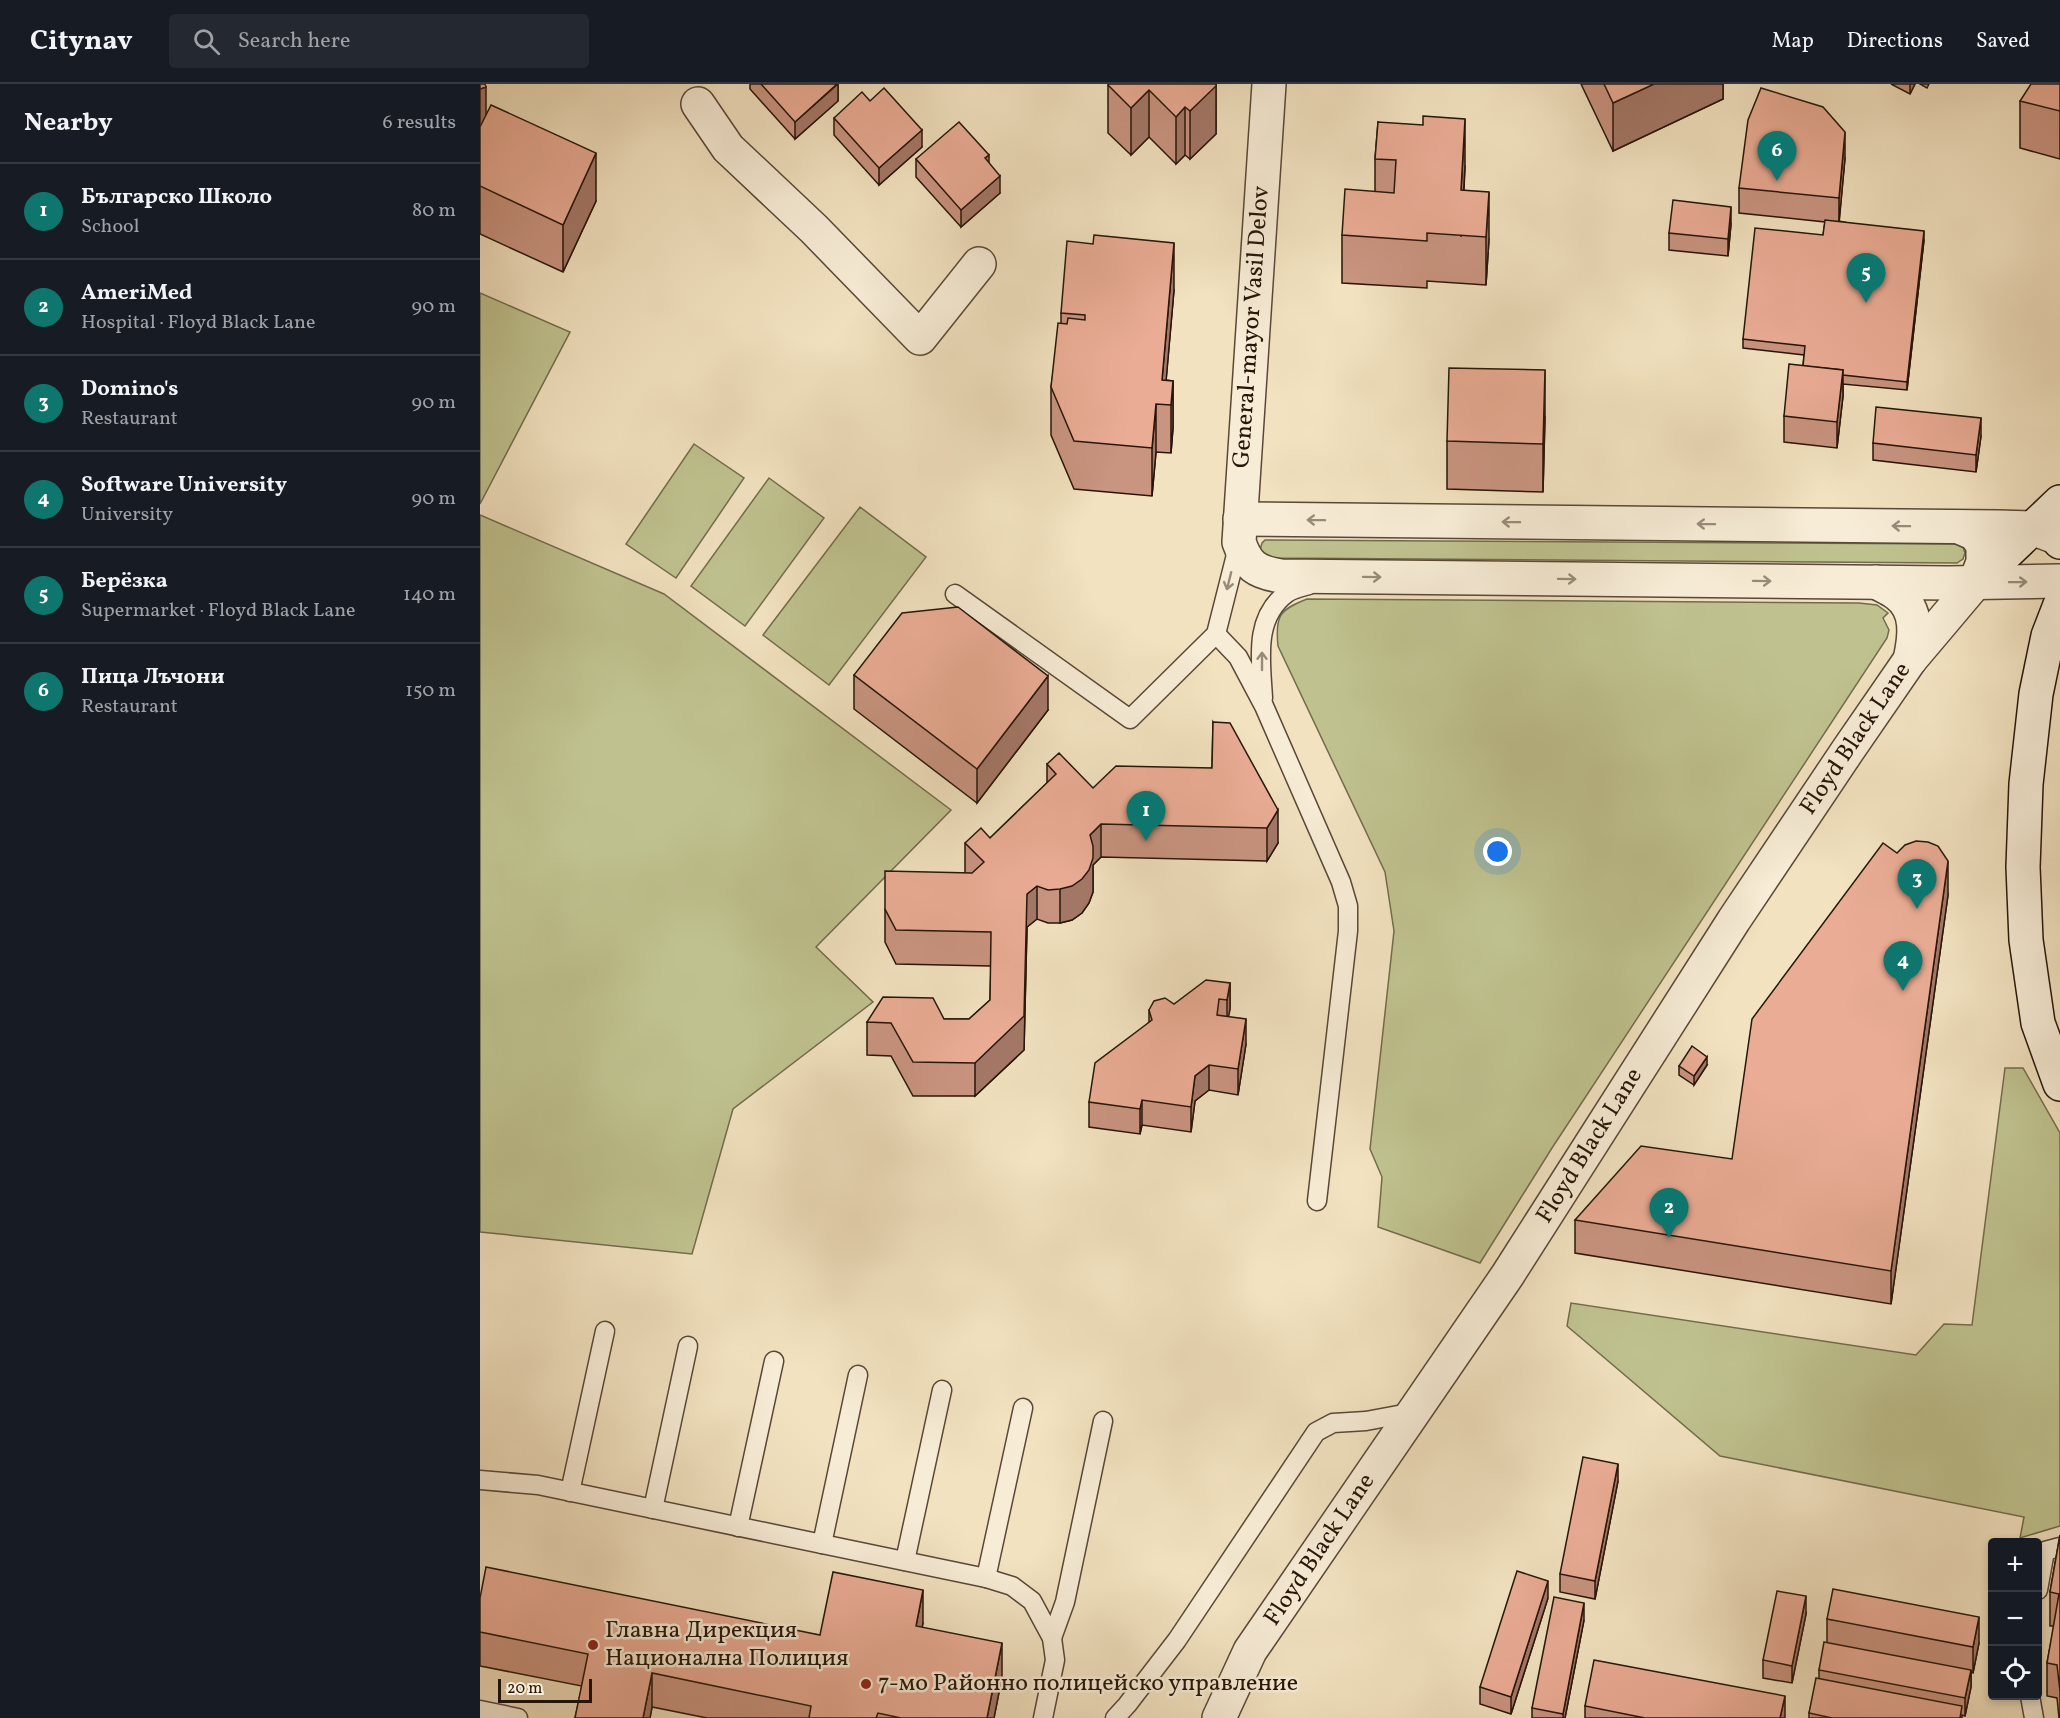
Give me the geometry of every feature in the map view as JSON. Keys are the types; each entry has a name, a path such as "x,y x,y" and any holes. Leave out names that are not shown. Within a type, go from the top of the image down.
{"street":[{"name":"General-mayor Vasil Delov","path":"1244,542 1269,84"},
{"path":"698,104 728,148 814,230 920,338 979,264"},
{"name":"Floyd Black Lane","path":"1219,1718 1250,1652 1507,1276 1734,920 1910,660 1975,583 2054,533 2060,502"},
{"path":"1244,542 1959,527 2054,533"},
{"name":"Floyd Black Lane","path":"1959,527 1975,534 1983,545 1983,562 1975,583"},
{"path":"1244,542 1264,573 1281,576 1975,583 2060,581"},
{"path":"1876,582 1899,594 1910,609 1914,621 1915,639 1910,660"},
{"path":"2060,605 2048,636 2036,694 2025,784 2024,867 2026,940 2038,1023 2060,1084"}],"lane":[{"path":"955,594 1130,719 1216,634 1244,542"},
{"path":"1264,706 1261,660 1263,627 1273,606 1289,591 1333,577"},
{"path":"1216,634 1238,657 1264,706 1341,882 1348,906 1348,931 1317,1201"},
{"path":"570,1492 604,1331"},
{"path":"652,1509 688,1346"},
{"path":"738,1527 774,1361"},
{"path":"822,1544 858,1375"},
{"path":"905,1561 942,1390"},
{"path":"986,1578 1023,1408"},
{"path":"1115,1718 1128,1705 1177,1640 1316,1432 1333,1423 1366,1421 1414,1412"},
{"path":"1052,1638 1065,1602 1103,1421"},
{"path":"480,1480 538,1485 986,1578 1012,1586 1032,1600 1052,1638 1055,1660 1043,1718"},
{"path":"2042,1566 2045,1551 2060,1547"},
{"path":"2031,1700 2034,1718"},
{"path":"480,1710 518,1718"}],"green space":[{"path":"480,293 570,332 480,504"},
{"path":"694,444 744,478 676,578 626,544"},
{"path":"769,478 824,518 745,626 691,586"},
{"path":"860,507 926,557 829,685 763,635"},
{"path":"480,515 664,594 951,810 816,947 873,1002 733,1109 692,1254 480,1232"},
{"path":"1265,540 1956,544 1963,547 1965,553 1963,559 1957,563 1272,558 1265,556 1260,550"},
{"path":"1307,599 1859,603 1877,605 1888,613 1883,618 1889,630 1887,638 1552,1148 1480,1263 1378,1227 1382,1177 1370,1149 1394,931 1385,872 1278,646 1277,628 1281,615 1290,607"},
{"path":"2005,1068 2023,1068 2060,1133 2060,1526 2020,1538 2024,1517 1720,1456 1567,1326 1571,1303 1916,1355 1944,1324 1972,1325"}],"building":[{"path":"761,84 837,84 795,122"},
{"path":"1109,84 1216,84 1216,86 1190,111 1185,107 1176,117 1149,90 1131,108"},
{"path":"1604,84 1654,84 1613,103"},
{"path":"2031,84 2060,84 2060,111 2020,101"},
{"path":"884,88 922,130 879,168 834,118 862,92 870,101"},
{"path":"1761,88 1823,107 1845,132 1839,198 1739,188 1748,120"},
{"path":"491,105 596,153 563,225 480,186 480,127"},
{"path":"1423,116 1465,119 1461,190 1489,192 1486,237 1427,233 1427,241 1342,235 1345,189 1394,193 1396,160 1375,159 1378,122 1423,125"},
{"path":"959,122 989,155 985,158 1000,176 961,210 916,159"},
{"path":"1673,200 1731,207 1728,239 1669,233"},
{"path":"1825,220 1924,231 1907,382 1843,375 1843,370 1803,366 1805,346 1743,339 1755,228 1823,235"},
{"path":"1094,235 1174,243 1162,380 1173,381 1171,405 1156,404 1152,448 1074,441 1051,387 1058,323 1067,324 1068,318 1085,320 1085,315 1061,313 1067,241 1093,244"},
{"path":"1789,364 1843,370 1837,422 1784,416"},
{"path":"1449,368 1545,370 1543,444 1447,441"},
{"path":"1876,407 1981,418 1976,455 1873,443"},
{"path":"958,607 1048,676 977,769 854,675 902,613"},
{"path":"1213,722 1230,723 1278,810 1267,828 1101,824 1090,835 1093,858 1089,870 1082,879 1072,886 1060,889 1048,890 1037,886 1027,894 1024,1016 975,1063 913,1062 891,1023 867,1022 883,997 933,998 944,1019 969,1019 990,1000 991,932 896,930 885,909 885,871 972,873 984,862 965,843 981,828 990,838 1056,774 1047,764 1059,753 1093,788 1116,766 1212,768"},
{"path":"1916,841 1938,846 1948,861 1891,1271 1575,1220 1641,1146 1732,1159 1752,1019 1883,843 1897,853 1905,845"},
{"path":"1206,980 1230,983 1227,1000 1219,999 1217,1015 1246,1019 1238,1069 1209,1065 1195,1076 1191,1107 1142,1100 1140,1109 1089,1102 1095,1063 1152,1020 1149,1010 1154,1001 1165,998 1174,1004"},
{"path":"1692,1046 1707,1057 1694,1076 1679,1066"},
{"path":"1583,1457 1618,1464 1595,1581 1560,1574"},
{"path":"2060,1535 2060,1691 2057,1665 2047,1663 2059,1594 2050,1592"},
{"name":"Главна Дирекция Национална Полиция","path":"486,1567 820,1635 833,1572 923,1590 916,1626 1002,1643 987,1718 901,1718 878,1713 876,1718 809,1718 811,1706 652,1673 643,1718 575,1718 588,1654 480,1632 480,1598"},
{"path":"1517,1571 1548,1581 1511,1697 1480,1687"},
{"path":"1833,1589 1979,1617 1973,1647 1827,1619"},
{"path":"1777,1591 1806,1596 1792,1666 1763,1660"},
{"path":"1554,1597 1584,1603 1563,1714 1532,1708"},
{"path":"1824,1642 1971,1670 1965,1698 1819,1670"},
{"path":"1594,1660 1785,1696 1780,1718 1645,1718 1585,1706"},
{"path":"1816,1678 1962,1706 1960,1718 1832,1718 1809,1713"}],"place":[{"name":"Пица Лъчони","path":"1777,181"},
{"name":"Берёзка","path":"1866,303"},
{"name":"Българско Школо","path":"1146,841"},
{"name":"Domino's","path":"1917,909"},
{"name":"Software University","path":"1903,991"},
{"name":"AmeriMed","path":"1669,1238"},
{"name":"Главна Дирекция Национална Полиция","path":"593,1645"},
{"name":"7-мо Районно полицейско управление","path":"866,1684"}]}
